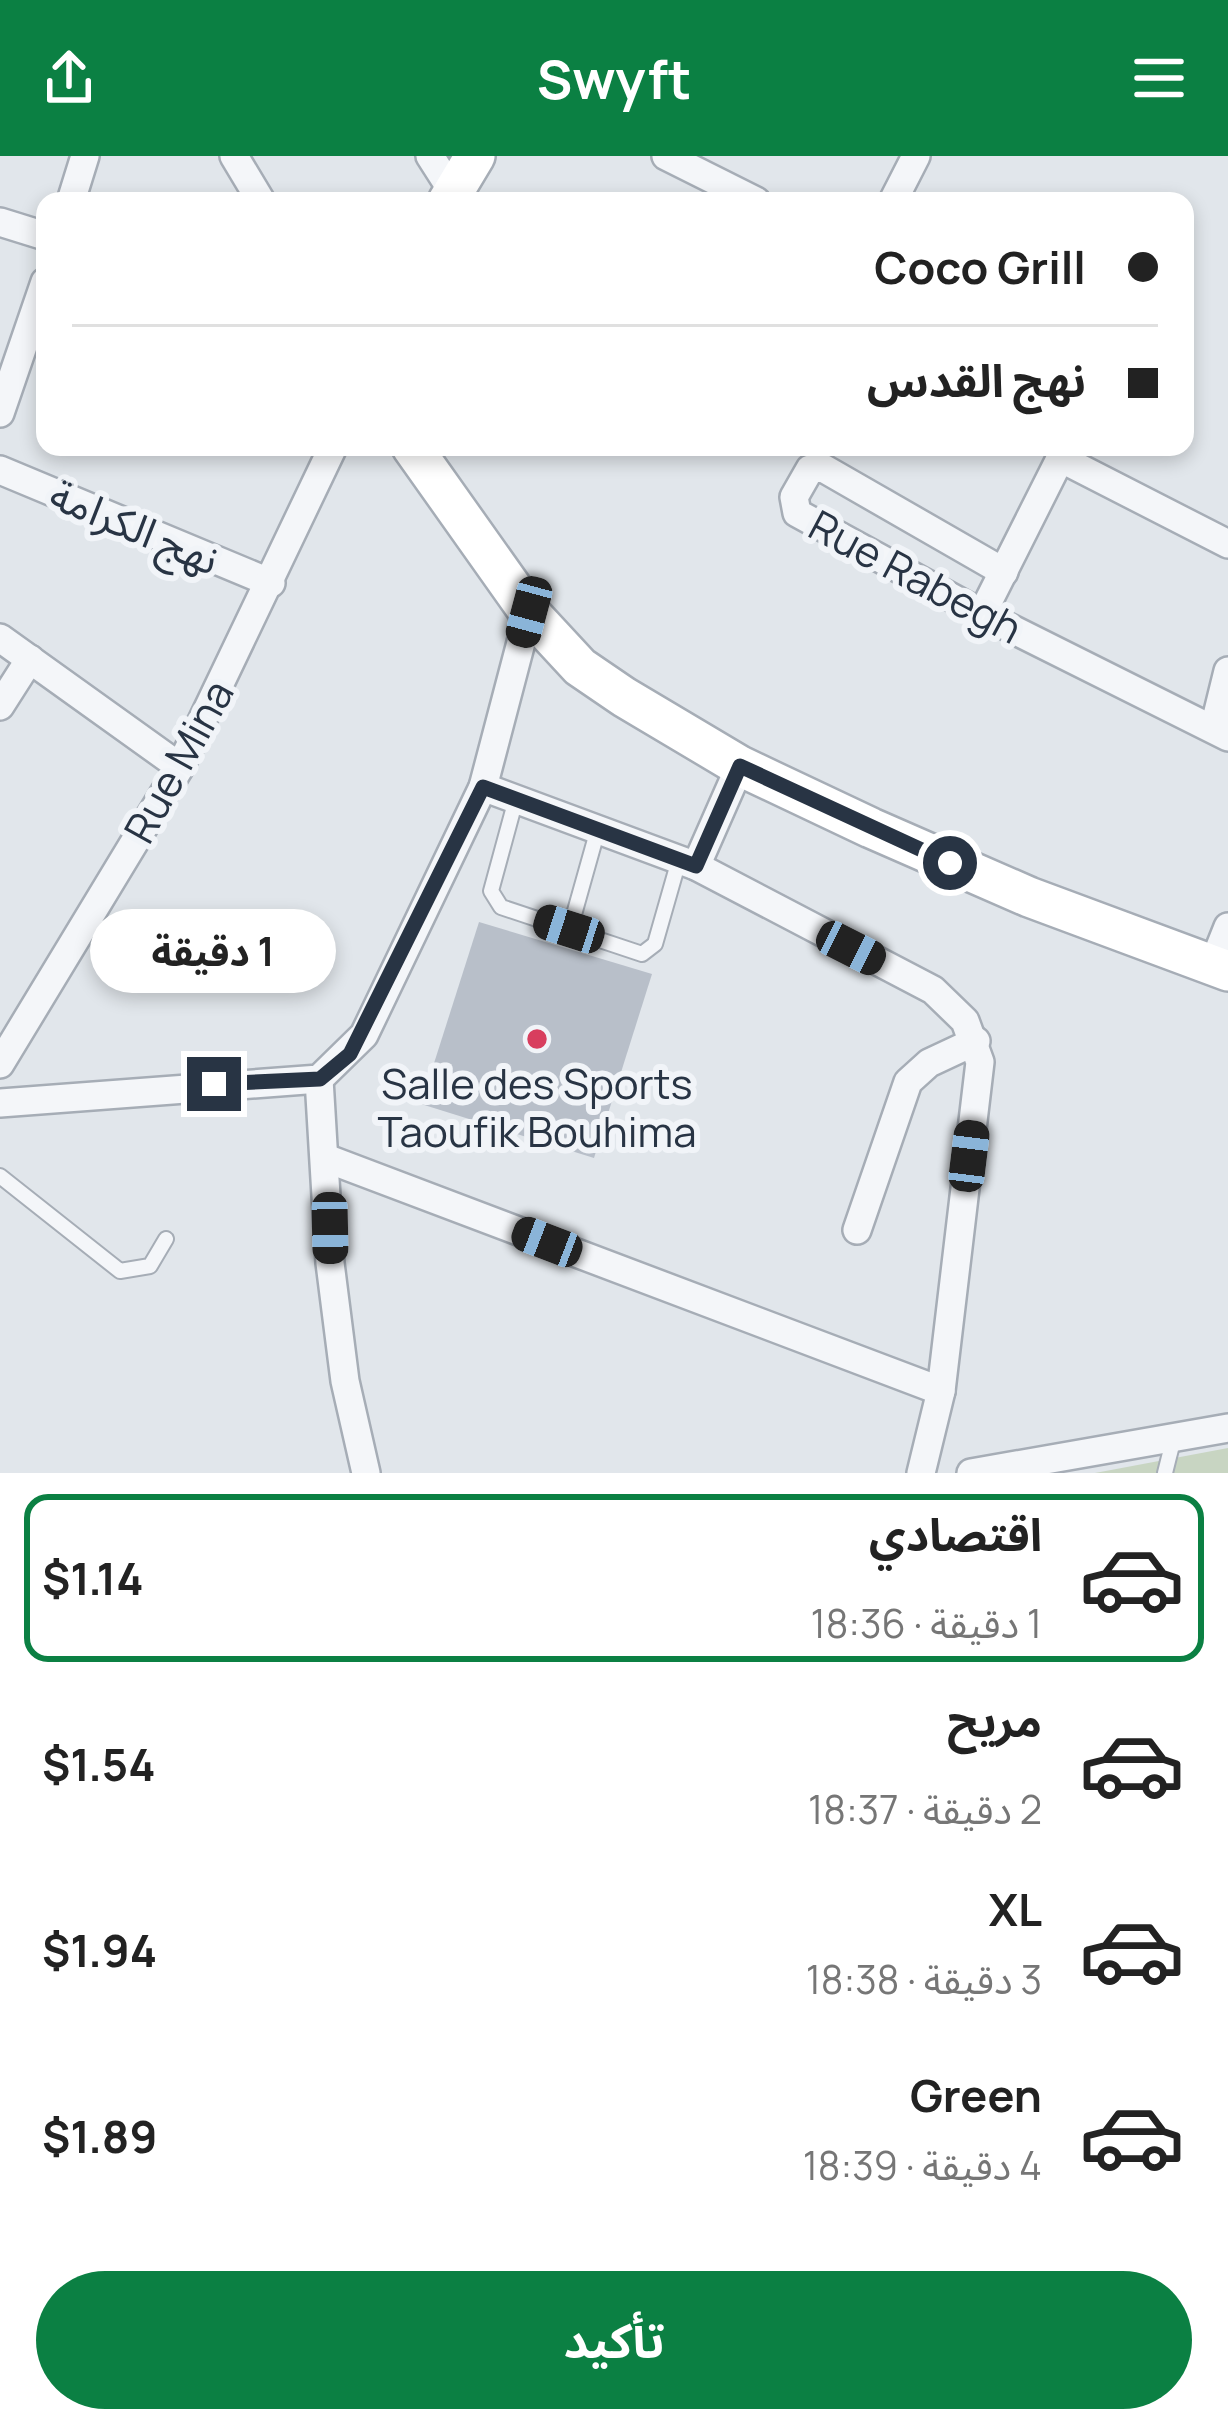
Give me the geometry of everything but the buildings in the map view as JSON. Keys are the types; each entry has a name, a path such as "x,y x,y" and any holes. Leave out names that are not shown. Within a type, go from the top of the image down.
{"main road":[{"path":"453,192 475,156"},
{"path":"421,456 529,612 580,667 740,766 1029,897 1220,969"}],"street":[{"path":"74,192 85,156"},
{"path":"233,156 255,192"},
{"path":"430,156 448,192"},
{"path":"666,156 737,192"},
{"path":"898,192 916,156"},
{"path":"0,222 36,233"},
{"path":"0,413 36,309"},
{"name":"Rue Mina","path":"0,1064 181,767 329,456"},
{"path":"982,614 1062,456"},
{"path":"1068,456 1228,544"},
{"name":"Rue Rabegh","path":"1004,572 823,469 810,469 794,497 797,513 982,614 1221,733"},
{"name":"نهج الكرامة","path":"0,470 271,583"},
{"path":"0,1102 320,1079 364,1035 483,787 529,612"},
{"path":"0,638 181,767"},
{"path":"0,706 31,659"},
{"path":"1221,733 1228,671"},
{"path":"687,863 740,766"},
{"path":"483,787 687,863 933,990 965,1022 976,1041 980,1062 941,1391 921,1473"},
{"path":"1220,969 1228,926"},
{"path":"857,1230 908,1082 929,1063 976,1041"},
{"path":"320,1079 328,1159 330,1263 345,1381 366,1473"},
{"path":"328,1159 941,1391"},
{"path":"970,1473 1228,1428"}],"lane":[{"path":"516,799 491,891 501,907 642,954 655,944 687,863"},
{"path":"573,918 598,829"},
{"path":"0,1176 120,1271 150,1266 166,1239"},
{"path":"1166,1473 1174,1436"}],"green space":[{"path":"1228,1448 1228,1473 1095,1473"}],"place":[{"name":"Salle des Sports Taoufik Bouhima","path":"537,1039"}],"route":[{"path":"214,1084 320,1079 350,1054 364,1035 483,787 696,866 740,766 950,863"}]}
